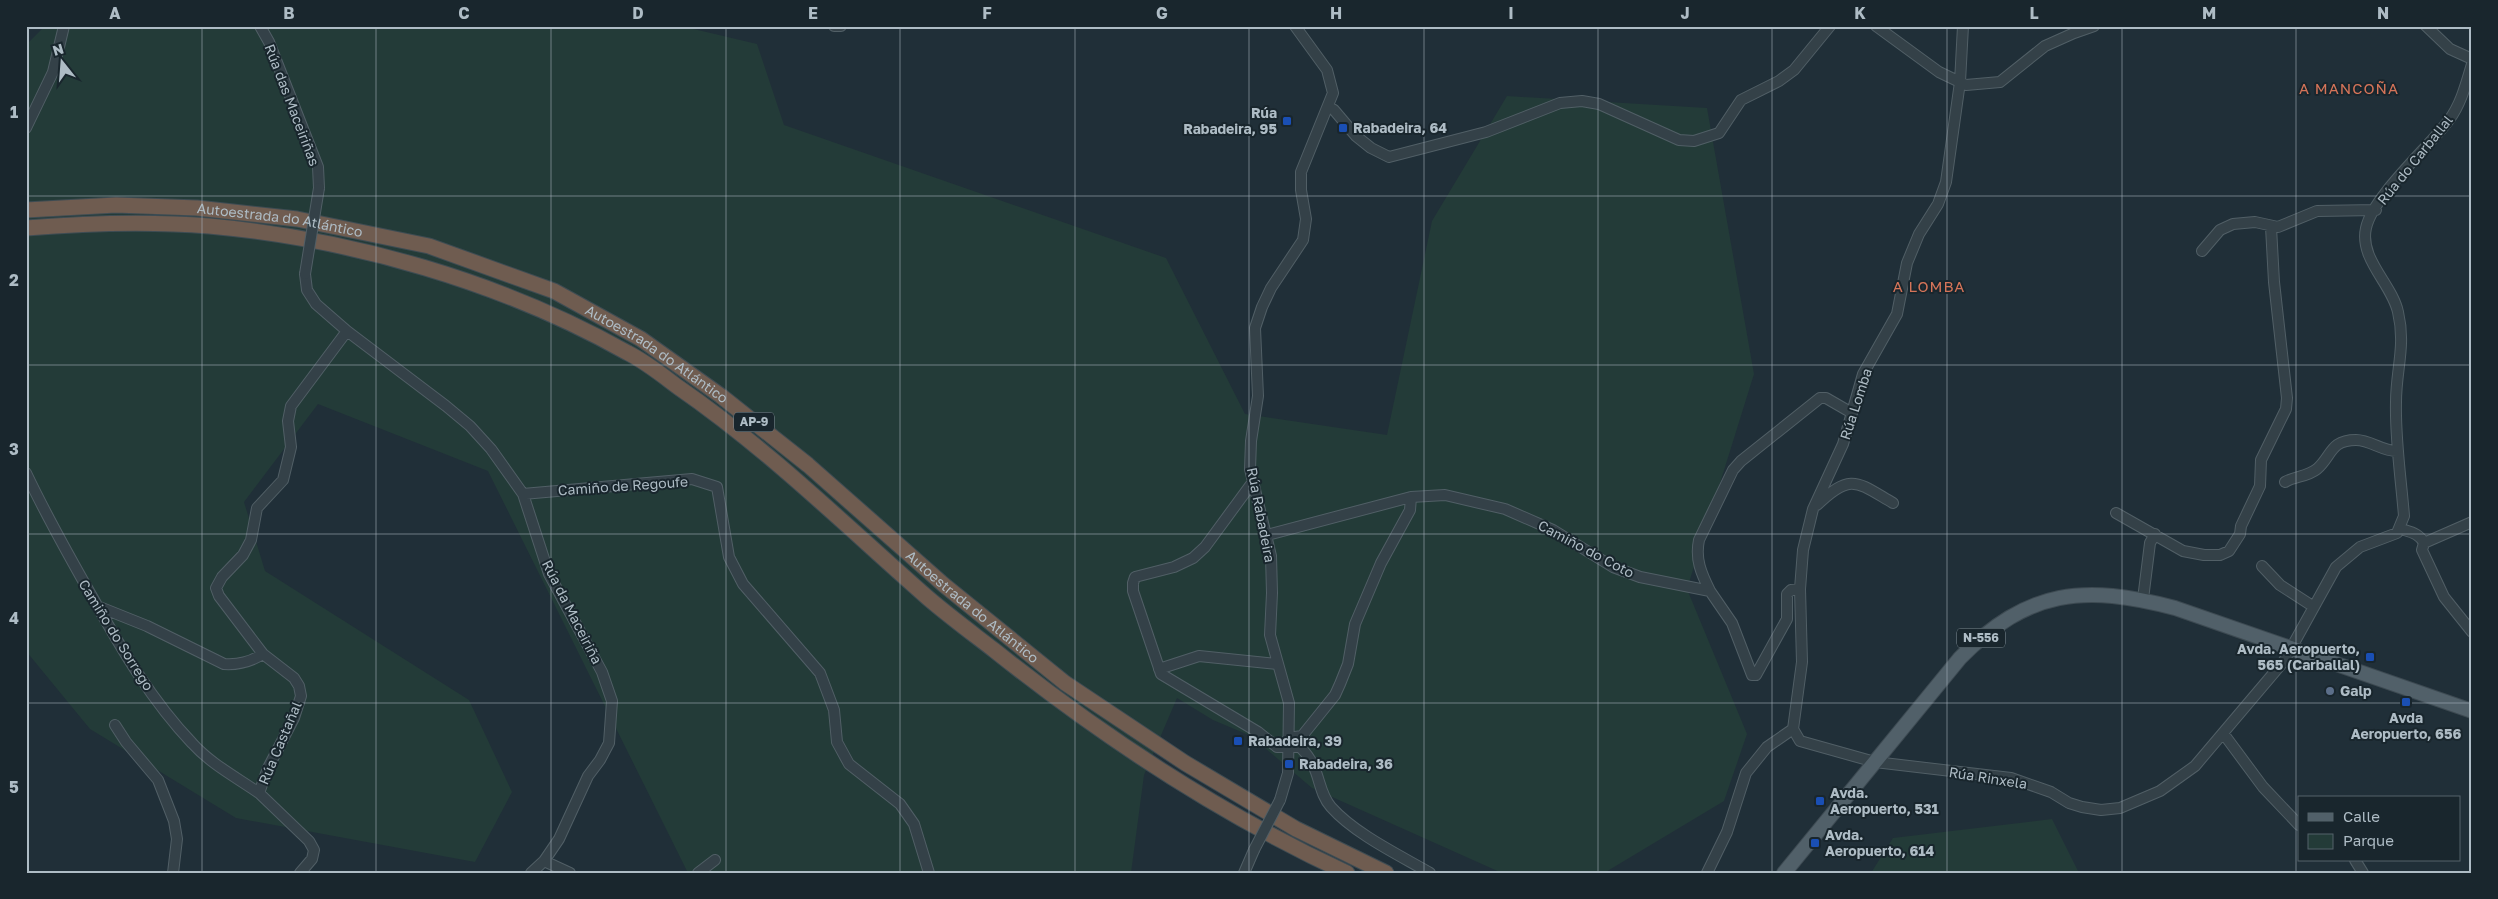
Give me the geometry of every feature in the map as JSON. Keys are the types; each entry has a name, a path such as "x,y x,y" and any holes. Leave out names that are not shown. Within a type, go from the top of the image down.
{"highway":[{"name":"Autoestrada do Atlántico","path":"26,210 125,205 197,208 297,219 429,246 554,291 641,339 721,396 808,465 944,585 1065,683 1185,763 1296,829 1386,873"},
{"name":"Autoestrada do Atlántico","path":"26,228 117,222 207,226 294,237 423,266 544,311 630,354 709,408 793,476 931,600 1061,704 1176,780 1292,847 1347,873"}],"main road":[{"name":"N-556","path":"1784,873 1960,658 1978,640 2007,618 2035,605 2075,595 2107,594 2143,599 2293,648 2472,710"}],"street":[{"path":"26,128 53,72 64,26"},
{"name":"Rúa das Maceiriñas","path":"260,26 269,42 318,167 320,188 306,274"},
{"path":"834,26 841,26"},
{"name":"Rúa Rabadeira","path":"1244,873 1280,800 1286,782 1289,703 1277,664 1269,628 1272,574 1266,535 1252,483 1250,456 1258,396 1256,328 1262,307 1303,240 1306,219 1301,190 1301,172 1332,93 1327,70 1295,26"},
{"path":"1328,107 1334,110 1356,136 1371,148 1389,157 1408,154 1486,132 1560,104 1582,101 1599,104 1679,140 1694,141 1719,133 1741,100 1779,81 1794,70 1830,26"},
{"path":"1876,26 1939,72 1966,84 2000,82 2045,46 2074,32 2094,26"},
{"name":"Rúa Lomba","path":"1795,733 1802,662 1800,588 1803,550 1813,509 1843,444 1863,374 1897,314 1907,263 1919,234 1938,204 1946,182 1960,82 1963,26"},
{"path":"2426,26 2450,50 2472,59"},
{"name":"Rúa do Carballal","path":"2401,529 2404,516 2398,451 2396,399 2403,345 2398,310 2368,253 2365,239 2366,227 2384,196 2449,119 2461,100 2472,64"},
{"path":"2202,252 2220,230 2233,224 2255,222 2278,227 2317,211 2376,210"},
{"path":"2116,512 2184,551 2204,555 2220,555 2235,544 2260,486 2261,460 2286,409 2287,398 2274,282 2271,227"},
{"name":"Rúa da Maceiriña","path":"306,274 307,290 316,304 347,331 470,426 492,449 523,494 549,574 602,672 612,701 609,743 600,760 588,776 559,839 544,862 531,873"},
{"name":"Rúa Castañal","path":"300,873 312,859 314,850 310,841 259,792 268,768 294,718 301,696 299,686 294,678 263,654 218,596 216,588 222,577 243,555 250,540 258,508 283,480 291,447 288,422 291,406 347,331"},
{"path":"1800,588 1791,590 1787,594 1787,619 1756,675 1752,676 1732,623 1710,591 1700,570 1697,551 1699,540 1733,470 1741,461 1820,398 1826,398 1852,413"},
{"path":"2284,482 2294,477 2307,475 2318,468 2338,444 2361,441 2382,449 2398,451"},
{"name":"Camiño do Sorrego","path":"26,473 48,520 126,657 162,707 192,744 210,760 259,792"},
{"name":"Camiño de Regoufe","path":"523,494 692,480 717,487 729,557 743,584 820,673 834,710 837,742 849,764 900,804 914,824 929,873"},
{"path":"1252,483 1205,547 1193,558 1174,568 1136,577 1134,590 1160,674 1258,732 1277,747 1302,736 1335,695 1348,664 1355,624 1381,563 1410,510 1411,497"},
{"path":"1813,509 1845,483 1855,483 1894,503"},
{"name":"Camiño do Coto","path":"1266,535 1411,497 1445,495 1505,509 1553,530 1613,567 1640,577 1710,591"},
{"path":"2424,543 2431,542 2472,522"},
{"path":"2293,648 2336,567 2360,547 2390,537 2401,529 2416,533 2424,543"},
{"path":"2143,599 2150,543 2155,534"},
{"path":"2424,543 2422,550 2444,597 2472,632"},
{"path":"2262,566 2280,585 2314,607"},
{"path":"97,606 147,626 224,664 245,662 263,654"},
{"name":"Rúa Rinxela","path":"1795,733 1800,741 1875,762 2011,778 2051,792 2069,803 2101,810 2120,808 2160,790 2195,766 2293,648"},
{"path":"1159,670 1199,656 1277,664"},
{"path":"116,725 126,742 158,780 174,821 177,839 173,873"},
{"path":"1707,873 1727,832 1746,773 1767,747 1795,733"},
{"path":"2223,733 2263,787 2298,824"},
{"path":"1288,743 1300,747 1316,766 1325,798 1332,807 1360,831 1430,873"},
{"path":"698,873 715,860"},
{"path":"544,862 570,873"}],"green space":[{"path":"45,26 681,26 757,44 784,125 1166,258 1245,414 1387,435 1432,221 1507,96 1707,108 1754,374 1687,589 1747,734 1724,801 1604,873 1502,873 1312,788 1251,736 1213,720 1177,698 1144,775 1131,873 688,873 488,471 318,404 244,502 265,571 469,700 512,792 475,862 236,818 90,729 26,651 26,45"},
{"path":"2052,819 2079,873 1871,873 1893,838"}],"place":[{"name":"Rúa Rabadeira, 95","path":"1287,121"},
{"name":"Rabadeira, 64","path":"1343,128"},
{"name":"Avda. Aeropuerto, 565 (Carballal)","path":"2370,657"},
{"name":"Galp","path":"2330,691"},
{"name":"Avda Aeropuerto, 656","path":"2406,702"},
{"name":"Rabadeira, 39","path":"1238,741"},
{"name":"Rabadeira, 36","path":"1289,764"},
{"name":"Avda. Aeropuerto, 531","path":"1820,801"},
{"name":"Avda. Aeropuerto, 614","path":"1815,843"}],"district":[{"name":"A MANCOÑA","path":"2349,89"},
{"name":"A LOMBA","path":"1929,287"}]}
